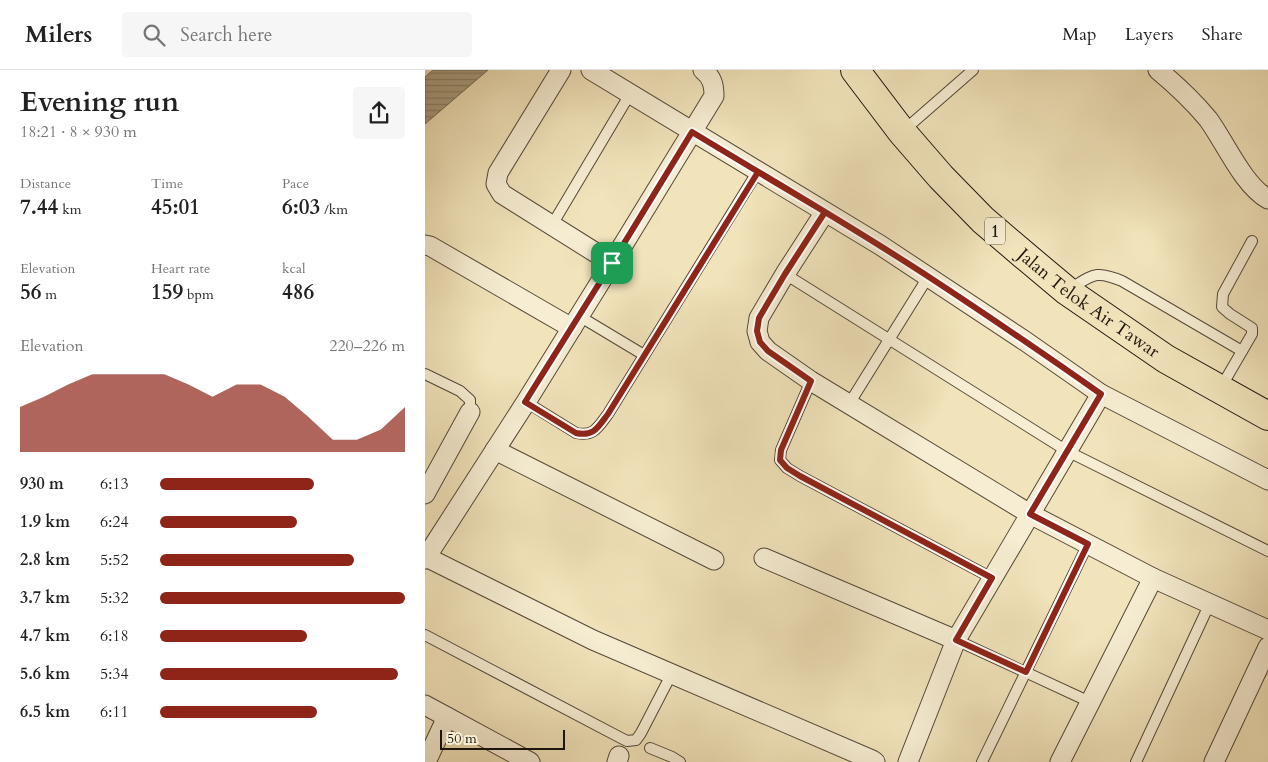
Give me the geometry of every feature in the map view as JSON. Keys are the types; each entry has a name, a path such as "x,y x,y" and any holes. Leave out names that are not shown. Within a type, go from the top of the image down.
{"main road":[{"name":"Jalan Telok Air Tawar","path":"855,70 902,132 941,177 983,220 1067,291 1166,359 1268,416"}],"street":[{"path":"561,70 498,173 496,184 502,194 612,263"},
{"path":"591,70 928,276 1101,394 1268,480"},
{"path":"703,70 714,85 714,96 612,263 425,558 593,640 875,762"},
{"path":"1158,70 1183,91 1208,120 1244,176 1262,196 1268,199"},
{"path":"825,212 759,318 757,331 760,342 768,351 811,381 1030,514 1153,578 1268,630"},
{"path":"425,245 575,322"},
{"path":"908,762 956,640 1101,394"},
{"path":"425,494 470,412"},
{"path":"495,450 714,560"},
{"path":"764,558 956,640"},
{"path":"1060,762 1153,578"},
{"path":"1214,762 1268,647"},
{"path":"425,705 530,762"},
{"path":"426,762 447,717"}],"lane":[{"path":"902,132 973,70"},
{"path":"552,225 630,94"},
{"path":"525,402 576,433 592,433 600,426 758,172"},
{"path":"1219,390 1252,334 1252,328 1222,307 1223,294 1253,241"},
{"path":"785,274 1067,451 1268,551"},
{"path":"1067,291 1094,274 1108,275 1122,281 1242,351"},
{"path":"849,404 928,276"},
{"path":"575,322 644,355"},
{"path":"425,374 460,391 470,400 470,412"},
{"path":"811,381 781,450 780,460 787,468 992,578"},
{"path":"982,762 1088,544"},
{"path":"1135,762 1210,603"},
{"path":"425,635 627,741 636,740 641,733 671,674"},
{"path":"956,640 1090,702"},
{"path":"650,748 679,762"}],"shaded area":[{"path":"433,70 488,70 425,124 425,77"}],"route":[{"path":"612,263 525,402 576,433 592,433 600,426 758,172 825,212 759,318 757,331 760,342 781,361 811,381 781,450 780,460 787,468 800,476 992,578 956,640 1026,672 1088,544 1030,514 1101,394 928,276 825,212 692,132 612,263"}]}
